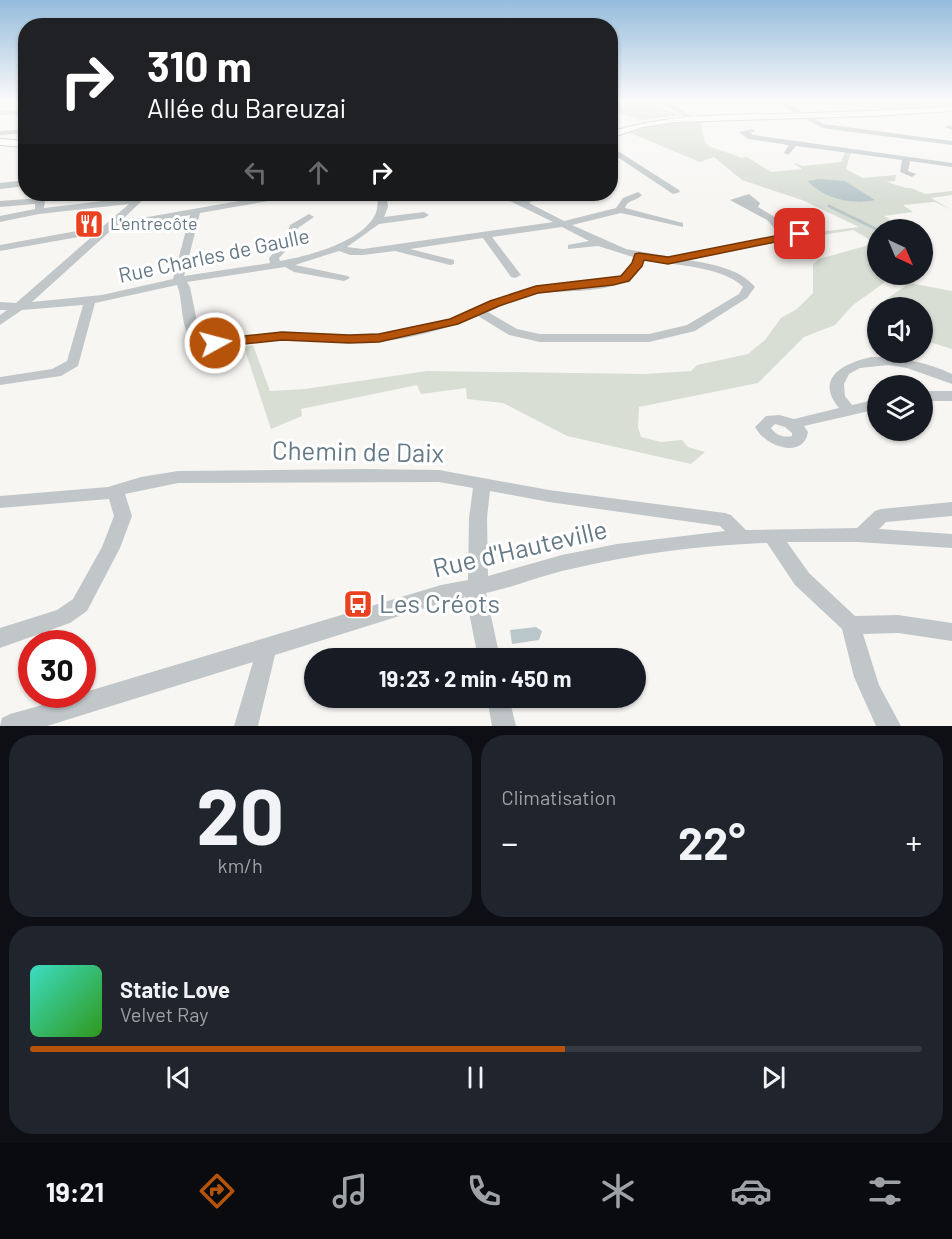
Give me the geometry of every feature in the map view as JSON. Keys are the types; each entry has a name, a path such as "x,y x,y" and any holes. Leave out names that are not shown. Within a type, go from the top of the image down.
{"main road":[{"path":"0,142 18,143"}],"street":[{"path":"750,136 952,165"},
{"path":"853,152 858,136"},
{"path":"897,136 952,143"},
{"path":"788,153 794,143"},
{"path":"618,153 676,192"},
{"path":"906,159 904,172 912,174"},
{"path":"0,186 18,184"},
{"path":"620,210 621,204 627,199 638,195"},
{"path":"0,204 26,201"},
{"path":"39,211 40,201"},
{"path":"0,219 112,201"},
{"path":"0,321 20,307 136,201"},
{"path":"112,222 142,220 252,201"},
{"path":"381,201 382,209 377,222 424,215"},
{"path":"478,311 513,332 540,338 650,338 692,328 743,296 749,287 744,280 730,273 639,256 601,242 516,201"},
{"path":"522,203 526,201"},
{"path":"750,207 770,218 786,235"},
{"path":"338,248 354,253 562,224 620,210 680,225"},
{"path":"196,211 178,277 184,287 193,333 198,339 211,342 282,336 379,338 453,321 536,290 613,282 625,278 638,264 639,256"},
{"path":"309,217 293,227 291,240 274,258 294,269 344,278"},
{"name":"Rue Charles de Gaulle","path":"0,306 39,307 90,300 179,281 282,264 338,248 377,222"},
{"path":"0,248 93,231 103,233"},
{"path":"668,261 786,235 814,232"},
{"path":"485,234 515,275"},
{"path":"572,247 601,242"},
{"path":"393,247 450,262"},
{"path":"0,381 56,373 73,363 90,300"},
{"path":"850,412 838,399 837,386 842,375 857,365 880,362 903,363 937,372 952,380"},
{"path":"933,396 952,396"},
{"path":"793,424 867,407"},
{"name":"Chemin de Daix","path":"0,502 116,492 141,483 178,477 431,476 549,496 725,520 742,538"},
{"path":"482,485 478,518 479,563 476,599 487,648"},
{"path":"0,638 63,617 80,605 111,548 123,516 116,492"},
{"path":"861,536 881,516 952,509"},
{"path":"772,536 802,579 851,625 855,648 881,715 889,726"},
{"name":"Rue d'Hauteville","path":"10,726 441,594 503,581 569,561 706,540 772,536 861,536 952,541"},
{"path":"851,625 898,624 952,632"},
{"path":"246,726 263,664 265,648"},
{"path":"500,708 504,726"}],"shaded area":[{"path":"637,136 704,136 709,146 742,158 747,157 771,172 802,169 792,162 803,166 841,162 845,152 851,152 846,169 863,178 896,175 895,181 887,182 925,194 952,191 952,195 931,198 952,210 935,202 903,205 913,212 884,216 889,219 867,219 867,238 853,230 822,235 819,232 859,227 802,200 742,180 714,157 700,162"},
{"path":"818,179 845,181 875,200 858,202 830,196 808,181"},
{"path":"867,246 867,285 881,285 853,305 835,325 804,337 758,383 639,407 638,427 641,437 661,442 682,440 688,447 705,452 691,464 567,436 503,403 467,399 466,388 421,394 417,385 301,409 302,416 271,429 244,347 253,345 270,391 305,389 427,371 644,374 691,371 697,365 748,354 765,340 781,318 797,309 813,293 813,264 819,259"},
{"path":"907,285 952,291 952,349 933,343 933,297 889,297"},
{"path":"536,627 542,631 539,640 512,644 510,630"}],"waterway":[{"path":"829,206 867,225"}],"place":[{"name":"L'entrecôte","path":"89,224"},
{"name":"Les Créots","path":"358,604"}],"route":[{"path":"215,343 267,336 379,338 453,321 495,303 536,290 613,282 625,278 638,264 639,256 668,261 786,235 800,234"}]}
